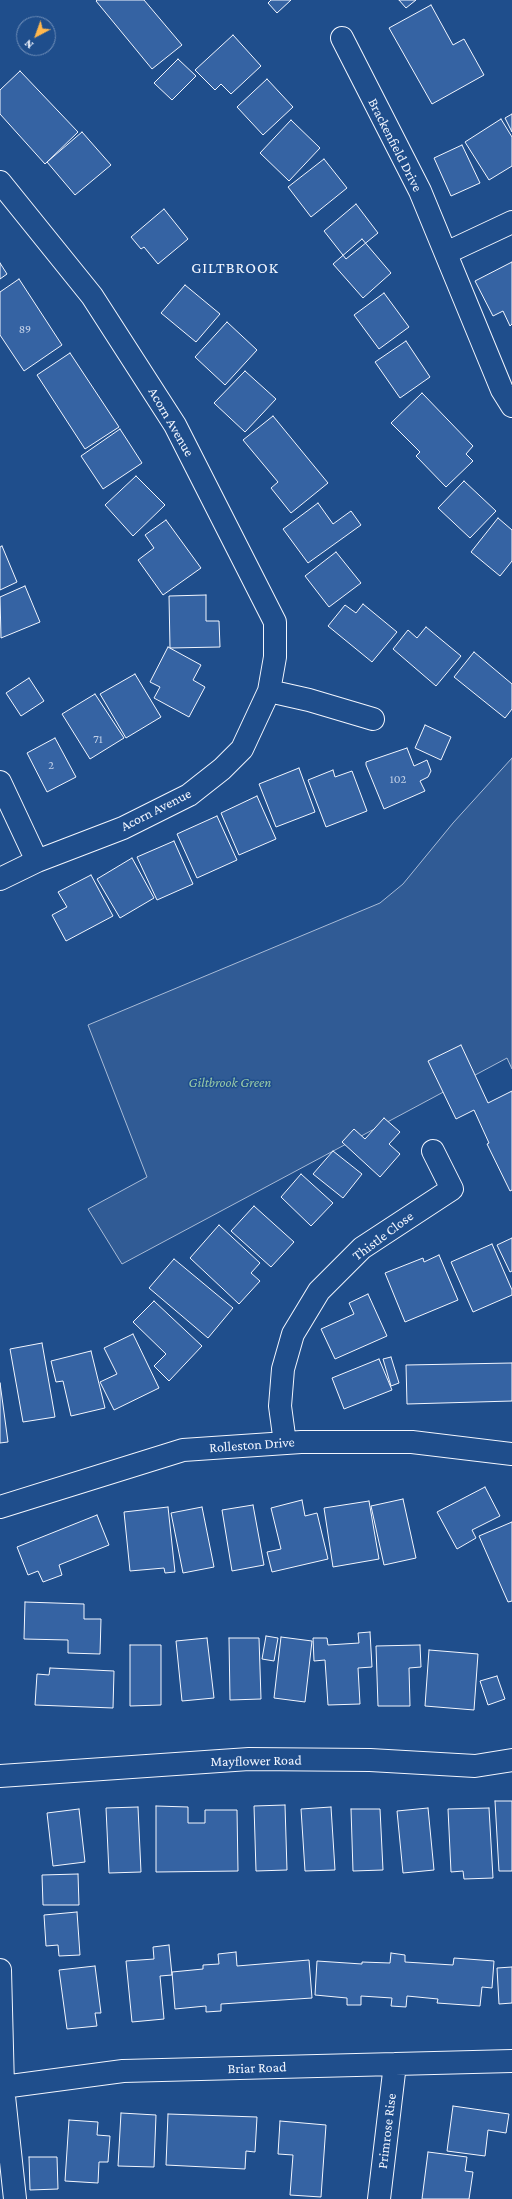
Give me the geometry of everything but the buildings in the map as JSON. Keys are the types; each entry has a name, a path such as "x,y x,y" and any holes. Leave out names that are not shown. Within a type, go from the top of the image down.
{"street":[{"name":"Brackenfield Drive","path":"342,38 420,190 502,390 512,406"},
{"name":"Acorn Avenue","path":"0,182 92,296 175,425 275,622 275,657 269,692 242,749 222,769 189,795 123,828 37,861 0,879"},
{"path":"446,253 512,222"},
{"path":"269,692 310,700 373,719"},
{"path":"0,782 37,861"},
{"name":"Thistle Close","path":"285,1443 280,1406 283,1369 293,1334 319,1291 362,1248 452,1189 433,1151"},
{"name":"Rolleston Drive","path":"0,1507 183,1450 285,1443 412,1442 512,1454"},
{"name":"Mayflower Road","path":"0,1776 249,1759 370,1760 475,1766 512,1760"},
{"path":"0,1970 3,2087 15,2199"},
{"name":"Briar Road","path":"3,2087 123,2071 512,2061"},
{"name":"Primrose Rise","path":"379,2199 395,2064"}],"shaded area":[{"name":"Giltbrook Green","path":"512,758 512,1069 507,1058 122,1264 88,1209 147,1177 88,1025 380,903 403,884 453,823"}],"district":[{"name":"GILTBROOK","path":"235,268"}]}
